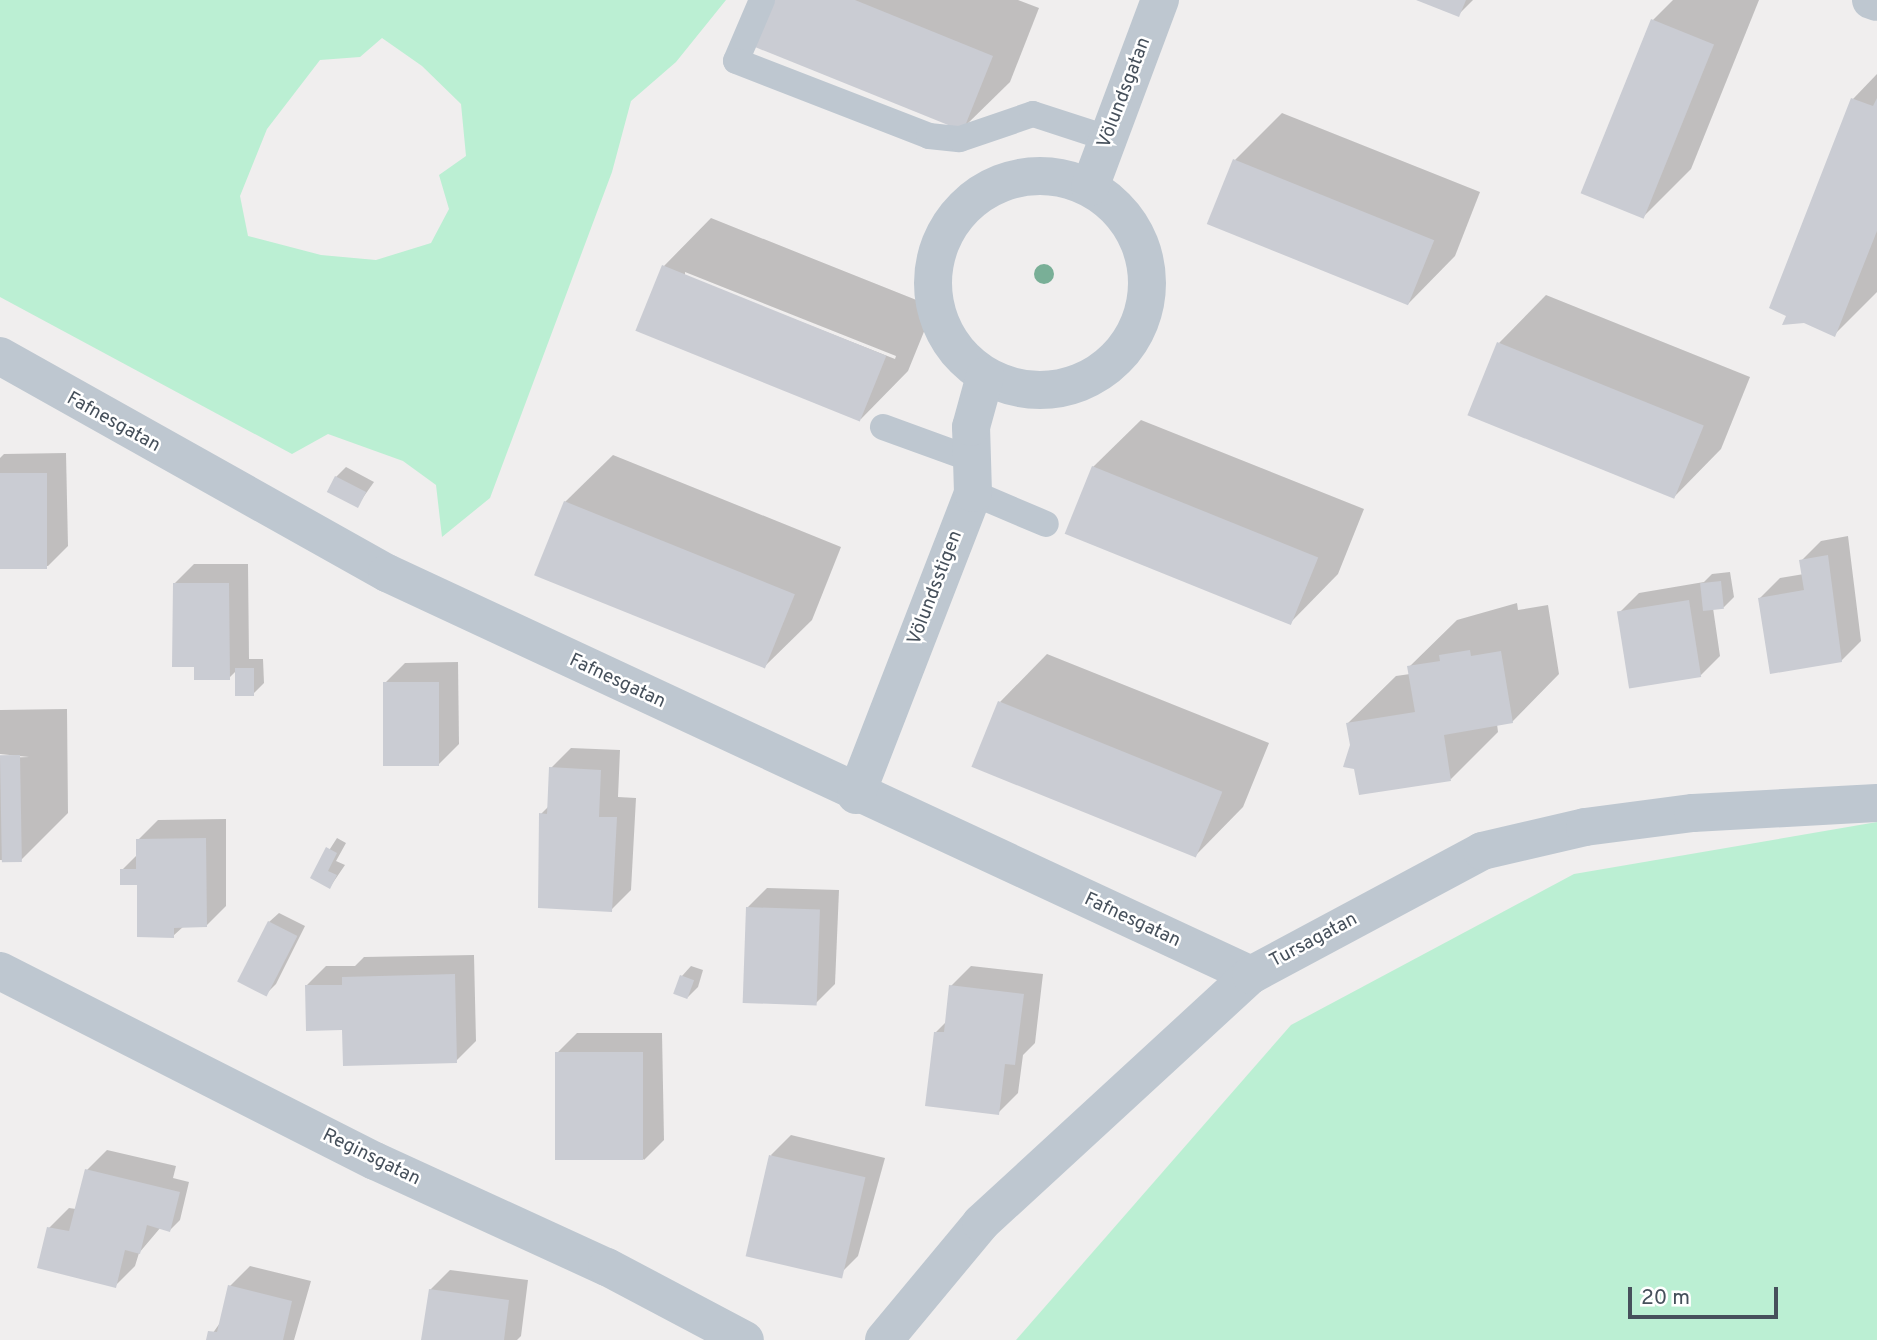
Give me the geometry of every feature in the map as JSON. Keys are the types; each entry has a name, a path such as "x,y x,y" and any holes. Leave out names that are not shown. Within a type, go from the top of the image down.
{"street":[{"name":"Völundsgatan","path":"1090,187 1160,0"},
{"path":"1871,0 1877,2"},
{"path":"1054,175 1090,187 1118,208 1139,239 1149,276 1145,313 1123,354 1094,377 1058,390 1020,390 985,376 966,362 943,332 932,296 934,258 954,217 981,192 1016,177 1054,175"},
{"name":"Fafnesgatan","path":"0,356 62,396 387,573 856,795 1251,975"},
{"name":"Völundsstigen","path":"856,795 972,476 971,426 985,376"},
{"name":"Tursagatan","path":"884,1340 981,1223 1251,975 1482,851 1585,827 1693,813 1877,803"},
{"name":"Reginsgatan","path":"0,971 375,1161 607,1267 745,1340"}],"lane":[{"path":"762,0 736,61 929,135 960,139 1033,114 1108,138"},
{"path":"883,426 972,476 1046,524"}],"green space":[{"path":"0,0 726,0 676,62 631,101 612,172 490,498 442,537 436,485 403,461 328,434 292,454 0,297","holes":["382,38 422,66 461,104 466,156 439,175 449,209 431,243 376,260 321,255 248,236 240,196 267,129 320,60 360,57"]},
{"path":"1877,822 1877,1340 1016,1340 1291,1025 1574,874"}],"building":[{"path":"774,0 855,0 993,56 963,131 755,47"},
{"path":"1416,0 1466,0 1459,17"},
{"path":"1651,19 1714,44 1644,219 1581,193"},
{"path":"1851,98 1873,106 1877,98 1877,231 1835,337 1804,323 1782,325 1786,316 1769,308"},
{"path":"1233,159 1434,240 1408,305 1207,224"},
{"path":"662,265 886,356 860,421 635,331"},
{"path":"1497,342 1704,426 1674,499 1467,415"},
{"path":"1092,466 1318,557 1291,625 1065,534"},
{"path":"0,473 47,473 47,569 0,569"},
{"path":"335,476 366,492 358,508 327,492"},
{"path":"564,501 795,594 765,668 534,575"},
{"path":"1828,555 1842,662 1770,674 1758,598 1804,590 1799,560"},
{"path":"1721,581 1724,609 1703,611 1700,583"},
{"path":"173,583 229,583 230,680 194,680 194,667 172,667"},
{"path":"1689,600 1701,677 1629,688 1617,611"},
{"path":"1470,650 1471,656 1501,651 1513,723 1444,735 1451,781 1359,795 1354,769 1343,767 1350,745 1346,723 1415,712 1407,666 1440,661 1439,655"},
{"path":"235,668 254,668 254,696 235,696"},
{"path":"383,682 439,682 439,766 383,766"},
{"path":"998,701 1222,792 1196,857 971,767"},
{"path":"0,755 20,755 22,862 2,862"},
{"path":"549,767 601,770 599,817 617,817 612,912 538,908 539,813 547,814"},
{"path":"206,838 207,927 174,928 174,938 137,937 137,885 120,885 120,869 136,869 136,839"},
{"path":"326,847 337,853 328,871 337,875 330,889 310,878"},
{"path":"746,907 820,910 817,1006 743,1003"},
{"path":"268,921 297,936 267,997 237,982"},
{"path":"455,974 457,1063 343,1066 342,1030 306,1031 305,985 342,985 342,977"},
{"path":"680,975 694,980 687,999 673,994"},
{"path":"949,985 1024,994 1015,1065 1005,1064 999,1115 925,1106 934,1032 944,1032"},
{"path":"555,1052 643,1052 643,1160 555,1160"},
{"path":"769,1155 865,1177 842,1279 746,1256"},
{"path":"85,1169 180,1192 170,1232 147,1225 140,1254 125,1250 116,1288 37,1268 47,1227 69,1231"},
{"path":"228,1285 292,1301 283,1340 206,1340 208,1331 217,1332"},
{"path":"429,1289 509,1300 504,1340 421,1340"}]}
